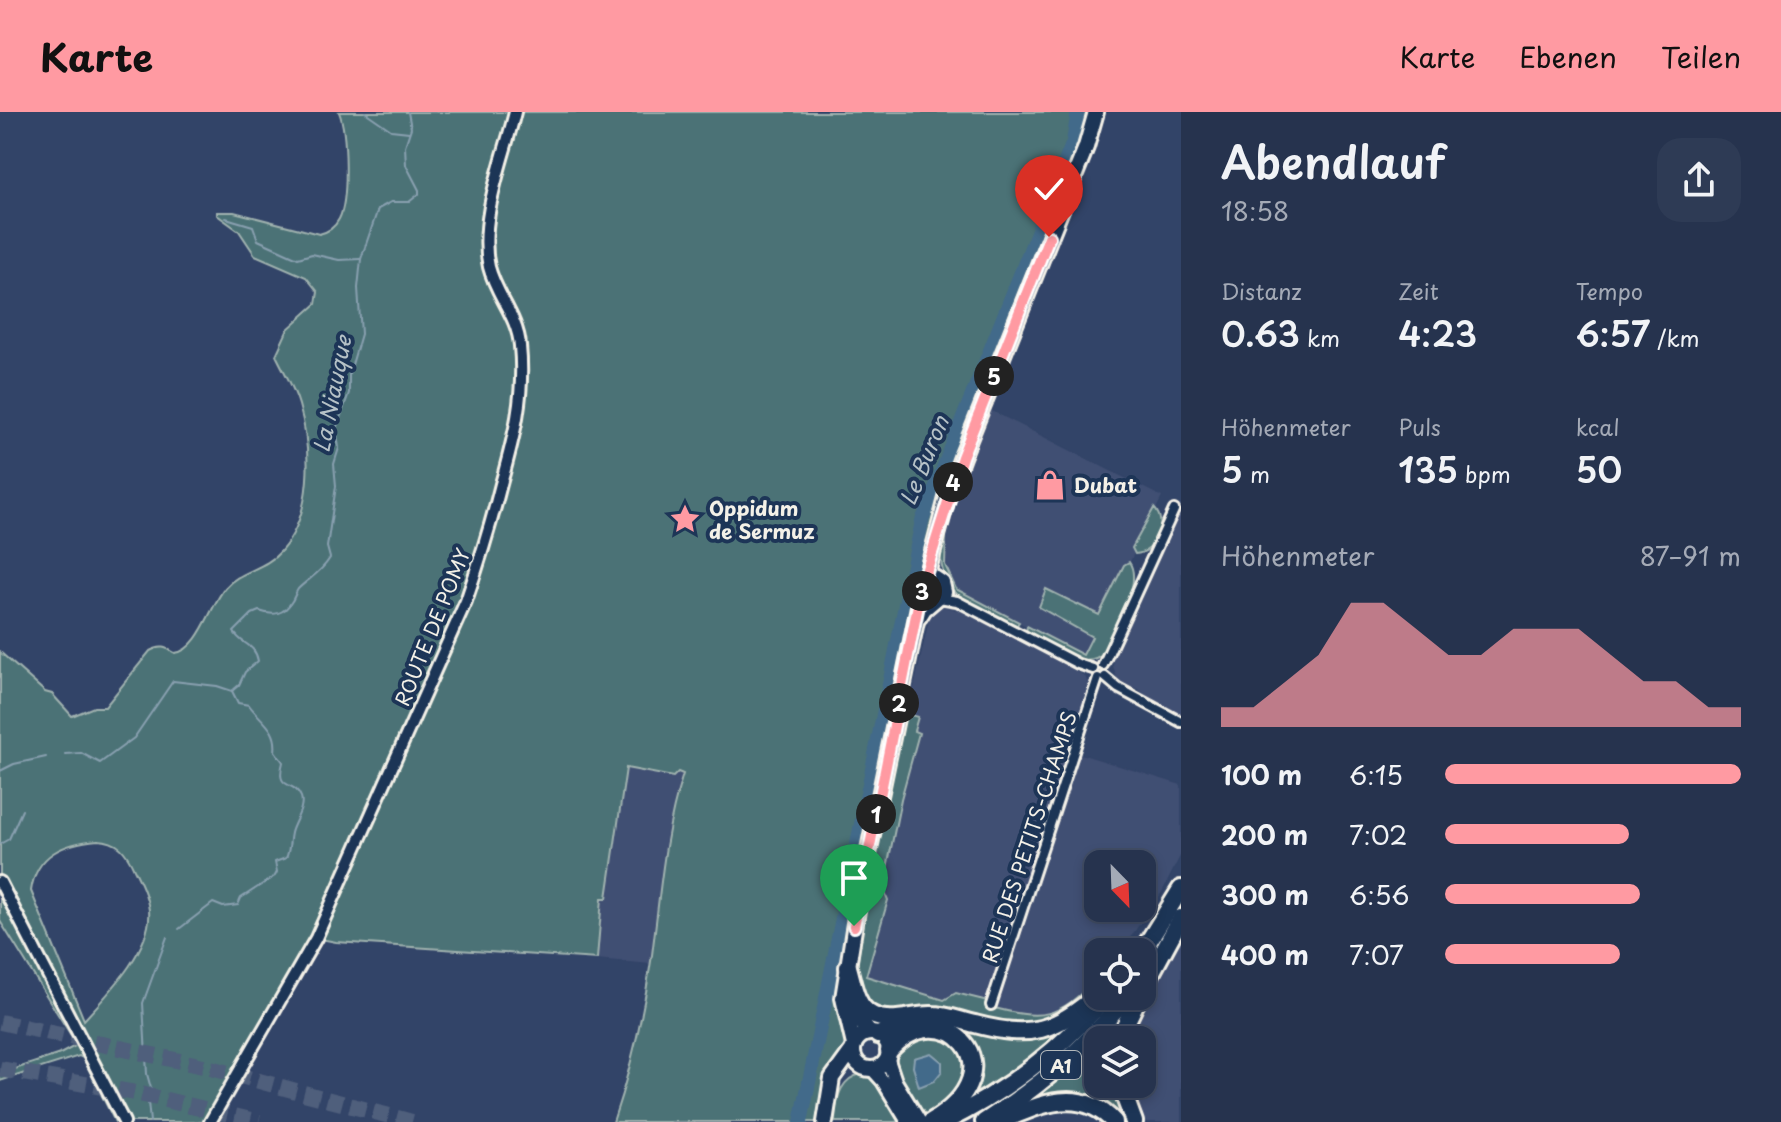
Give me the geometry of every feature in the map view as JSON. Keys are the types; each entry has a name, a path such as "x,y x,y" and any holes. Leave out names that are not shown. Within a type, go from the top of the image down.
{"highway":[{"path":"1150,938 1181,889"},
{"path":"1156,955 1181,917"},
{"path":"1156,964 1181,917"},
{"path":"847,974 857,998 870,1013 890,1019 929,1015 1003,1031 1030,1032 1064,1021 1084,1005"},
{"name":"A1","path":"944,1122 959,1108 1006,1086 1070,1035 1094,1010"},
{"name":"A1","path":"984,1122 1032,1089 1068,1058 1114,1010"},
{"path":"874,1034 929,1015"},
{"path":"888,1054 904,1036 921,1030 941,1029 957,1037 970,1054 973,1071 959,1108 931,1122"},
{"path":"1125,1098 1134,1122"},
{"path":"999,1122 1044,1103 1065,1100 1096,1107 1114,1122"}],"main road":[{"path":"908,1122 883,1081 855,1059 843,1007 867,860 915,625 934,590 937,536 962,457 1086,147 1096,112"},
{"path":"847,974 855,1012 874,1034 885,1040 895,1081 920,1122"},
{"path":"825,1122 834,1074 860,1037 874,1034"},
{"path":"830,1091 848,1073 883,1064 888,1054"}],"street":[{"name":"ROUTE DE POMY","path":"210,1122 316,938 466,601 481,558 520,408 520,344 515,323 492,278 486,248 487,223 515,112"},
{"path":"1103,665 1174,510"},
{"path":"934,590 1093,669"},
{"path":"1103,665 1097,665 1093,675 1181,722"},
{"path":"1101,678 1107,672 1103,665"},
{"name":"RUE DES PETITS-CHAMPS","path":"991,1005 1101,678"},
{"path":"0,882 124,1122"}],"shaded area":[{"path":"988,409 1162,497 1083,656 956,589 945,565 944,543 949,523"},
{"path":"1181,509 1181,716 1149,699 1140,690 1118,681 1113,666 1115,654"},
{"path":"942,606 962,611 1085,676 1088,684 1086,693 1096,696 1077,753 1181,785 1181,854 1156,901 1156,850 1084,850 1084,922 1141,922 1130,938 1084,938 1084,990 1069,1003 1044,1016 1035,1017 986,1006 988,1001 944,1000 866,976 888,900 882,888 919,734 914,731 918,717 908,714 927,619 933,610"},
{"path":"625,768 673,777 678,772 684,774 671,817 651,964 597,959 602,898 607,897"},
{"path":"1181,918 1181,1122 1134,1122 1125,1098 1156,1098 1156,1026 1125,1026 1133,1010 1156,1010 1156,966"},
{"path":"931,1053 942,1062 942,1071 934,1081 919,1087 913,1067 914,1058"}],"green space":[{"path":"339,112 1096,112 929,534 923,570 916,585 864,855 847,1046 826,1088 823,1088 817,1122 613,1122 641,1018 667,841 683,774 678,772 673,777 626,768 607,898 602,898 597,959 336,942 316,938 210,1122 115,1122 83,1058 79,1056 0,1081 0,1074 60,1054 77,1045 0,921 0,652 45,692 52,694 72,716 94,707 105,707 150,651 163,648 175,653 191,644 225,588 275,557 291,536 304,501 306,441 297,398 276,355 288,329 316,304 318,292 306,277 255,255 239,231 217,212 234,212 319,234 331,229 339,219 344,197 346,166","holes":["98,840 111,842 120,848 131,863 147,899 148,925 144,940 127,970 84,1020 31,891 34,878 45,859 74,844"]},
{"path":"1154,508 1160,521 1158,536 1149,548 1135,554 1132,548"},
{"path":"943,533 946,535 945,565 956,589 1019,622 1017,625 968,603 948,584 941,554"},
{"path":"1129,562 1133,571 1130,594 1105,651 1097,658 1077,659 1026,633 1027,626 1083,655 1092,637 1039,607 1046,589 1099,615 1124,565"},
{"path":"904,713 918,717 914,731 919,733 901,799 883,888 888,900 866,976 944,1000 956,993 988,1001 987,1006 1022,1014 1047,1013 1059,1009 1084,991 1084,995 1060,1014 1029,1025 1001,1022 933,1005 892,1015 867,1007 856,974 865,887"},
{"path":"1123,1013 1119,1026 1109,1026"},
{"path":"919,1023 1067,1026 1018,1067 968,1098 967,1041 911,1026"},
{"path":"925,1035 953,1043 961,1056 963,1074 962,1086 940,1107 922,1117 898,1074 896,1055 899,1046"},
{"path":"1084,1050 1084,1098 1123,1098 1131,1122 1119,1122 1108,1111 1027,1104"},
{"path":"862,1074 873,1077 904,1122 835,1122 837,1099 843,1086 854,1076"}],"waterway":[{"path":"365,112 391,130 409,132"},
{"name":"La Niauque","path":"232,691 245,672 258,661 251,647 234,632 252,614 259,611 278,613 285,609 298,589 330,558 327,547 336,486 334,464 339,448 336,429 349,393 349,375 361,334 358,288 361,259 378,209 391,202 409,202 419,194 406,165 405,146 411,128 408,112"},
{"name":"Le Buron","path":"801,1122 922,521 1073,142 1078,112"},
{"path":"226,218 253,226 258,240 298,258 312,254 339,260 360,259"},
{"path":"65,754 81,753 100,763 134,738 173,681 217,686 232,691 238,703 249,705 268,726 274,737 275,751 283,762 281,778 298,792 302,801 286,858 275,862 275,876 241,898 238,905 223,907 213,903 179,929"},
{"path":"0,771 14,764 46,757"},
{"path":"0,844 9,839 22,810"},
{"path":"150,1122 148,1102 152,1092 147,1074 143,1003 167,937"}],"tunnel":[{"path":"0,1022 203,1066 412,1122"},
{"path":"0,1069 136,1093 259,1122"}],"place":[{"name":"Dubat","path":"1050,485"},
{"name":"Oppidum de Sermuz","path":"685,519"}],"route":[{"path":"854,926 922,585 947,498 1049,237"}]}
